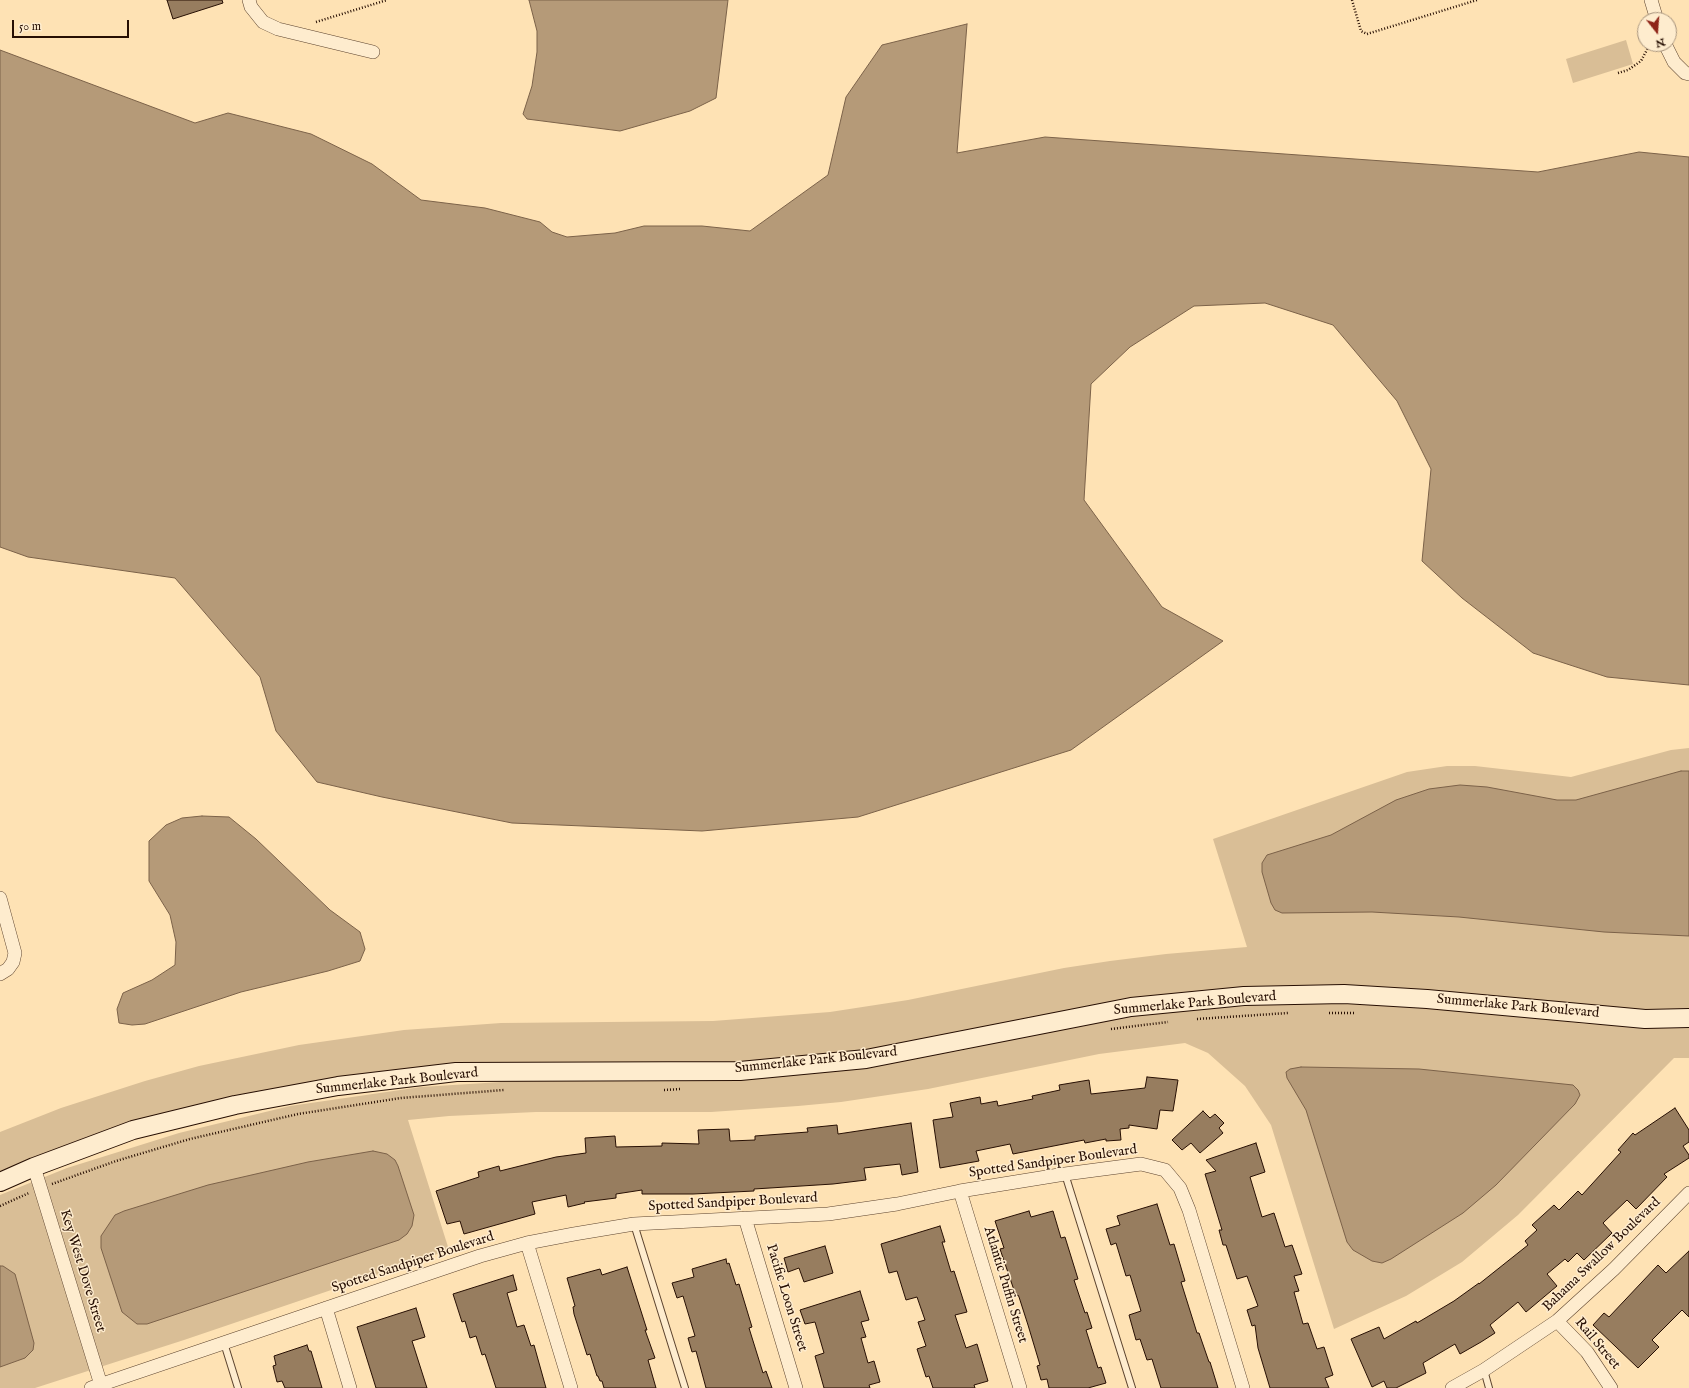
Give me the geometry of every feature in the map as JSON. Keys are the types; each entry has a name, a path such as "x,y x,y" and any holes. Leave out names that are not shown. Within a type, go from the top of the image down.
{"main road":[{"name":"Summerlake Park Boulevard","path":"0,1182 34,1167 133,1130 235,1105 338,1086 456,1072 740,1071 866,1059 1131,1007 1244,996 1344,994 1427,999 1645,1019 1689,1018"}],"street":[{"path":"1651,0 1655,12"},
{"path":"250,3 263,22 278,29 373,52"},
{"path":"1669,52 1674,62 1685,73 1689,74"},
{"path":"0,898 15,953 13,962 8,969 0,974"},
{"name":"Spotted Sandpiper Boulevard","path":"99,1387 480,1256 527,1243 634,1224 828,1214 897,1204 960,1191 1065,1174 1142,1164 1165,1170 1180,1188 1189,1210 1243,1388"},
{"name":"Key West Dove Street","path":"34,1167 99,1387"},
{"name":"Atlantic Puffin Street","path":"960,1191 1020,1388"},
{"name":"Bahama Swallow Boulevard","path":"1452,1388 1484,1370 1557,1321 1614,1269 1689,1192"},
{"name":"Pacific Loon Street","path":"745,1218 796,1388"},
{"path":"527,1243 571,1388"},
{"path":"326,1308 350,1388"},
{"name":"Rail Street","path":"1557,1321 1587,1352 1611,1388"}],"lane":[{"path":"1065,1174 1132,1388"},
{"path":"634,1224 685,1388"},
{"path":"224,1343 238,1388"},
{"path":"1484,1370 1489,1388"}],"path":[{"path":"316,22 387,0"},
{"path":"1352,0 1361,31 1367,34 1478,0"},
{"path":"1618,73 1628,70 1642,61 1646,52"}],"shaded area":[{"path":"529,0 728,0 716,98 690,111 620,131 527,119 523,114 532,86 537,52 537,31"},
{"path":"967,24 957,153 1045,137 1538,172 1639,152 1689,157 1689,685 1607,677 1533,653 1462,598 1422,561 1431,469 1397,401 1333,325 1265,303 1194,306 1130,347 1091,384 1084,500 1162,607 1223,641 1071,750 858,817 702,831 512,823 382,797 317,782 276,731 260,677 175,578 28,557 0,547 0,50 195,123 228,113 311,134 372,164 421,200 485,208 540,222 552,232 567,237 615,233 644,226 702,226 750,231 828,175 846,97 882,45"},
{"path":"1626,40 1633,64 1573,83 1566,59"},
{"path":"1689,748 1689,1018 1244,996 866,1059 456,1072 235,1105 0,1182 0,1132 61,1108 145,1081 199,1066 299,1045 404,1030 501,1023 713,1021 830,1012 908,1000 1064,968 1166,954 1247,947 1213,839 1407,772 1447,766 1475,766 1571,777 1671,750"},
{"path":"1681,771 1689,771 1689,936 1604,932 1459,917 1372,912 1282,913 1275,910 1271,903 1262,872 1262,863 1267,855 1331,835 1396,800 1429,789 1460,785 1487,787 1557,800 1576,800"},
{"path":"202,816 229,817 256,839 330,910 360,932 365,949 360,961 328,971 241,992 145,1024 132,1025 119,1023 117,1009 123,993 152,980 175,965 176,942 170,915 149,881 149,841 166,825 182,818"},
{"path":"1307,1003 1411,1006 1497,1013 1585,1024 1689,1027 1689,1058 1674,1058 1518,1215 1462,1262 1406,1296 1334,1329 1271,1125 1245,1086 1208,1053 1185,1043 1099,1054 928,1089 841,1102 711,1112 536,1112 449,1116 408,1120 449,1250 184,1340 35,1388 0,1388 0,1195 67,1168 179,1133 290,1106 421,1087 517,1081 713,1080 842,1070 959,1051 1111,1019 1211,1008"},
{"path":"1301,1067 1419,1069 1573,1085 1578,1090 1580,1095 1575,1104 1496,1185 1463,1213 1391,1259 1382,1263 1372,1261 1353,1250 1347,1242 1306,1110 1287,1078 1286,1072 1290,1069"},
{"path":"373,1151 387,1154 395,1160 414,1215 412,1226 407,1234 399,1240 147,1324 137,1324 122,1312 101,1248 101,1236 115,1215 208,1185 308,1162"},
{"path":"0,1266 3,1266 15,1274 34,1343 33,1350 25,1358 0,1367"}],"building":[{"path":"167,0 222,0 223,3 173,19"},
{"path":"1147,1077 1178,1080 1173,1111 1160,1110 1157,1129 1129,1125 1129,1128 1120,1129 1121,1140 1106,1141 1106,1139 1085,1143 1084,1140 1013,1154 1010,1144 976,1151 979,1161 940,1168 933,1120 953,1117 950,1103 980,1097 981,1104 997,1101 998,1106 1033,1099 1032,1096 1060,1090 1059,1085 1089,1080 1091,1094 1145,1088"},
{"path":"1675,1108 1689,1130 1689,1142 1683,1146 1689,1155 1689,1158 1664,1174 1667,1177 1636,1209 1627,1200 1603,1223 1612,1233 1584,1260 1577,1253 1568,1262 1565,1259 1547,1274 1557,1286 1526,1312 1518,1302 1490,1325 1495,1333 1481,1342 1460,1354 1455,1344 1423,1363 1426,1373 1396,1388 1387,1388 1384,1381 1372,1387 1351,1339 1379,1327 1384,1339 1416,1321 1417,1323 1479,1284 1528,1245 1525,1241 1537,1230 1532,1225 1554,1205 1559,1210 1578,1191 1582,1195 1621,1152 1618,1150 1633,1133 1635,1135"},
{"path":"1203,1111 1210,1118 1215,1114 1224,1123 1219,1128 1223,1133 1200,1153 1191,1143 1182,1150 1172,1140"},
{"path":"911,1123 918,1172 902,1175 900,1164 864,1168 866,1180 833,1184 754,1189 754,1191 693,1194 642,1194 642,1190 616,1194 616,1198 584,1202 585,1203 568,1207 566,1195 532,1202 535,1214 464,1234 460,1221 447,1224 436,1191 479,1177 478,1172 499,1166 500,1171 556,1157 586,1153 585,1138 615,1136 616,1147 662,1146 662,1143 699,1144 698,1130 729,1129 730,1141 755,1140 755,1136 808,1132 807,1128 837,1125 838,1134"},
{"path":"1256,1143 1265,1172 1250,1177 1262,1217 1274,1213 1285,1247 1292,1245 1302,1274 1294,1276 1299,1291 1294,1292 1303,1324 1308,1323 1317,1349 1324,1347 1333,1375 1325,1378 1329,1388 1270,1388 1258,1348 1255,1325 1252,1326 1247,1310 1258,1306 1247,1276 1237,1279 1226,1245 1223,1245 1219,1230 1222,1230 1205,1174 1216,1171 1206,1160"},
{"path":"1157,1204 1170,1245 1174,1244 1185,1281 1181,1282 1197,1333 1199,1333 1218,1388 1161,1388 1152,1359 1147,1360 1140,1339 1136,1340 1129,1315 1141,1311 1130,1275 1126,1276 1116,1243 1111,1245 1106,1229 1120,1225 1117,1216"},
{"path":"1029,1211 1031,1217 1053,1211 1061,1238 1065,1237 1078,1279 1074,1280 1085,1313 1087,1312 1092,1328 1086,1330 1098,1368 1101,1367 1106,1383 1088,1388 1049,1388 1047,1379 1041,1380 1037,1366 1040,1365 1019,1297 1018,1295 1016,1296 1000,1249 1004,1248 995,1221"},
{"path":"940,1226 945,1242 942,1242 951,1272 954,1271 967,1312 955,1315 966,1348 977,1344 988,1381 974,1385 975,1388 933,1388 929,1376 926,1377 917,1349 926,1346 918,1322 925,1320 917,1297 906,1300 897,1271 889,1273 881,1244"},
{"path":"825,1246 833,1273 804,1282 799,1268 788,1272 784,1258"},
{"path":"1689,1251 1689,1317 1682,1310 1652,1340 1659,1347 1638,1368 1593,1325 1604,1313 1609,1317 1658,1265 1666,1273"},
{"path":"726,1259 727,1264 729,1263 736,1285 739,1284 752,1327 749,1328 763,1373 766,1371 772,1388 706,1388 696,1351 692,1352 688,1338 695,1336 683,1296 677,1298 672,1283 694,1277 692,1269"},
{"path":"627,1267 647,1330 645,1330 655,1358 648,1360 656,1388 604,1388 602,1381 600,1381 597,1376 590,1354 587,1355 574,1314 573,1307 575,1306 567,1278 600,1269 602,1275"},
{"path":"513,1275 517,1290 507,1293 517,1327 524,1325 531,1346 534,1345 546,1388 496,1388 485,1354 482,1355 476,1336 470,1338 465,1321 462,1322 453,1294"},
{"path":"860,1291 869,1320 861,1322 866,1337 861,1338 868,1363 874,1361 880,1382 869,1385 870,1388 824,1388 815,1356 824,1353 815,1322 805,1324 800,1310"},
{"path":"416,1308 425,1337 412,1341 427,1388 376,1388 357,1327"},
{"path":"307,1345 309,1351 311,1351 322,1388 285,1388 282,1381 277,1382 273,1366 276,1365 274,1356"}]}
